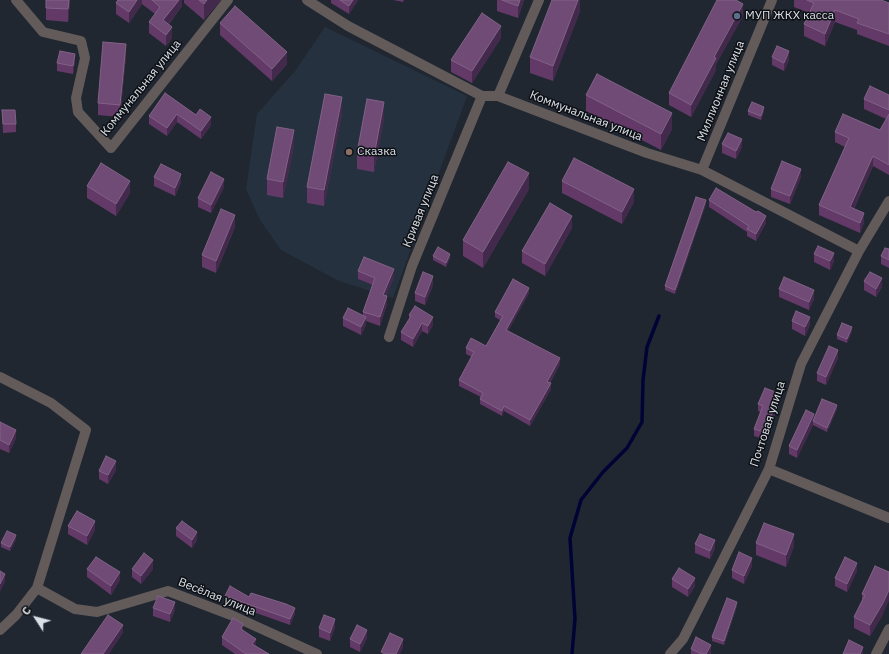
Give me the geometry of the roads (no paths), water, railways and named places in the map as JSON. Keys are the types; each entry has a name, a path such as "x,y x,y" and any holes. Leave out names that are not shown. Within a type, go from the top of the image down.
{"street":[{"name":"Коммунальная улица","path":"16,0 43,32 82,40 85,58 76,98 78,112 111,148 228,0"},
{"name":"Коммунальная улица","path":"307,0 348,26 482,96 498,96 647,153 702,170 859,252"},
{"path":"498,96 539,0"},
{"name":"Миллионная улица","path":"702,170 772,0"},
{"name":"Кривая улица","path":"389,338 412,266 482,96"},
{"name":"Почтовая улица","path":"670,654 683,639 769,469 801,364 859,252 889,201"},
{"path":"0,377 51,403 86,430 37,588 16,615 0,630"},
{"path":"769,469 889,518"},
{"name":"Весёлая улица","path":"37,588 75,609 97,612 168,591 231,615 317,654"},
{"path":"876,654 889,629"}],"waterway":[{"path":"572,654 575,619 570,538 581,500 603,472 627,448 642,422 643,380 647,347 659,316"}],"place":[{"name":"МУП ЖКХ касса","path":"737,16"},
{"name":"Сказка","path":"349,152"}]}
